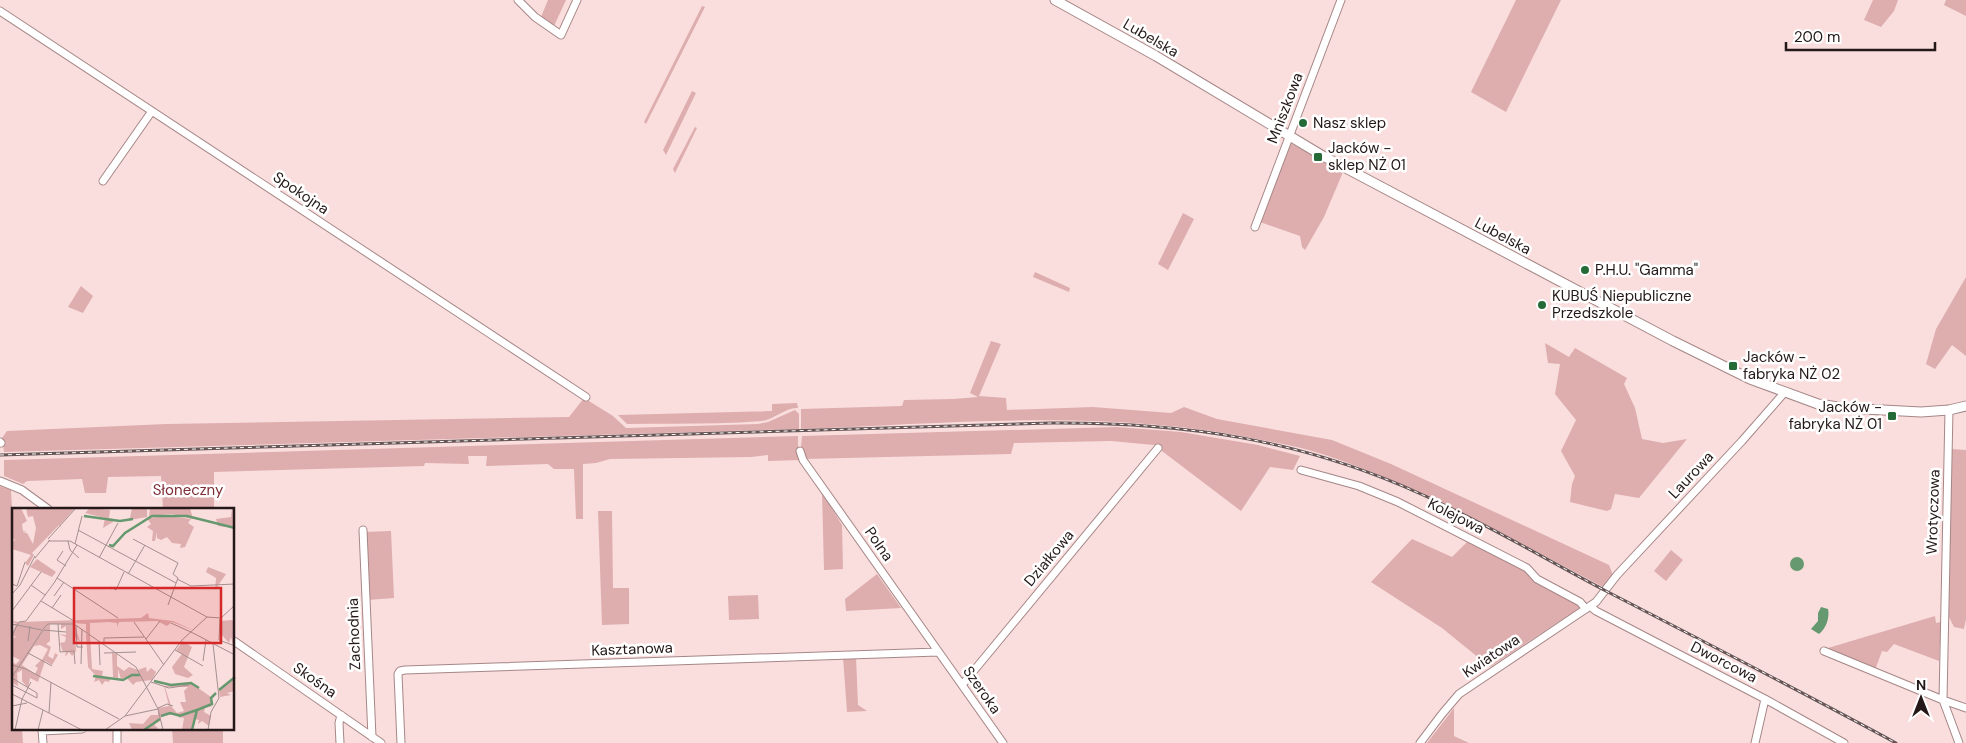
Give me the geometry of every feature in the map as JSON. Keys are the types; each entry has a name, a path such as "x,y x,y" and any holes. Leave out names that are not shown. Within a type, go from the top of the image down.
{"main road":[{"name":"Lubelska","path":"1055,0 1156,56 1323,156 1699,355 1750,380 1818,404 1852,409 1895,412 1949,410 1966,406"}],"street":[{"path":"518,0 535,17 561,35 576,0"},
{"name":"Mniszkowa","path":"1255,227 1340,0"},
{"name":"Spokojna","path":"0,11 586,398"},
{"path":"103,181 152,111"},
{"name":"Laurowa","path":"1589,608 1784,393"},
{"name":"Wrotyczowa","path":"1943,700 1949,410"},
{"name":"Działkowa","path":"962,685 1158,448"},
{"name":"Polna","path":"800,451 803,460 938,652"},
{"name":"Kolejowa","path":"1301,470 1359,486 1398,502 1526,568 1537,578 1589,608"},
{"path":"0,481 22,490 36,506"},
{"name":"Zachodnia","path":"363,530 372,737"},
{"name":"Dworcowa","path":"1589,608 1765,699 1844,743"},
{"name":"Kwiatowa","path":"1420,743 1459,694 1589,608"},
{"name":"Skośna","path":"235,642 381,743"},
{"name":"Szeroka","path":"938,652 1003,743"},
{"name":"Kasztanowa","path":"401,743 398,674 400,671 405,670 938,652"},
{"path":"1824,652 1966,708"},
{"path":"1755,743 1765,699"},
{"path":"1943,700 1959,743"},
{"path":"340,743 339,723 341,715"},
{"path":"42,730 43,743"},
{"path":"117,730 117,743"}],"green space":[{"path":"548,0 566,0 554,26 541,17"},
{"path":"1516,0 1561,0 1506,112 1471,92"},
{"path":"1873,0 1898,0 1894,11 1881,27 1864,20"},
{"path":"1946,0 1966,0 1966,16 1944,5"},
{"path":"702,6 705,7 646,124 644,122"},
{"path":"692,91 696,93 666,155 663,150"},
{"path":"695,127 697,128 675,173 673,169"},
{"path":"1290,143 1343,172 1324,217 1305,250 1302,247 1300,236 1257,221"},
{"path":"1183,213 1194,219 1168,270 1158,264"},
{"path":"1035,272 1070,288 1069,292 1033,277"},
{"path":"1966,277 1966,356 1952,345 1935,369 1926,364 1936,329"},
{"path":"81,286 93,296 83,313 68,307"},
{"path":"991,341 1001,344 979,396 1006,398 1007,410 1093,407 1171,413 1184,407 1217,419 1332,440 1391,464 1609,565 1613,575 1603,587 1435,500 1401,484 1323,454 1297,447 1205,430 1148,424 1032,420 801,429 801,409 902,406 904,400 978,397 970,393"},
{"path":"1545,343 1569,357 1575,348 1627,378 1624,384 1635,408 1642,439 1663,443 1687,439 1639,498 1615,494 1611,509 1607,511 1570,502 1575,476 1561,451 1576,420 1555,394 1560,364 1548,363"},
{"path":"584,398 613,416 626,428 758,424 768,422 795,410 799,414 799,429 4,452 2,438 7,431 166,424 569,417"},
{"path":"797,403 798,408 789,409 762,421 627,424 618,415 772,411 772,404"},
{"path":"1117,427 1181,432 1258,445 1300,456 1293,470 1270,467 1241,511 1154,445 1111,441 1014,443 1011,454 804,459 801,446 802,436"},
{"name":"Słoneczny","path":"798,436 798,451 801,460 768,461 768,455 751,457 610,459 583,464 583,519 576,519 574,469 554,469 548,464 486,466 487,456 468,456 469,464 425,463 424,466 214,472 214,508 163,508 161,476 108,477 106,493 85,493 82,479 27,481 23,484 4,476 4,460"},
{"path":"1951,449 1966,450 1966,619 1964,629 1954,627 1947,613"},
{"path":"0,486 11,490 12,730 22,730 23,743 0,743"},
{"path":"822,492 842,525 843,569 824,570"},
{"path":"598,511 612,511 613,588 629,588 629,624 602,625"},
{"path":"391,531 394,598 368,600 364,532"},
{"path":"1412,539 1452,557 1467,542 1587,603 1490,667 1442,628 1371,582"},
{"path":"1671,550 1683,560 1666,581 1654,571"},
{"path":"877,574 901,608 846,611 845,599"},
{"path":"758,595 759,619 729,620 728,596"},
{"path":"1935,616 1936,623 1941,622 1939,661 1894,644 1887,652 1882,651 1875,670 1828,648"},
{"path":"843,657 856,657 858,705 867,711 847,712"},
{"path":"1454,708 1454,736 1469,743 1427,743"},
{"path":"172,730 223,730 223,743 173,743"}],"shaded area":[{"path":"1797,557 1802,559 1804,564 1802,569 1797,571 1792,569 1790,564 1792,559"},
{"path":"1821,607 1828,609 1828,616 1827,623 1819,634 1811,629 1818,621 1818,613"}],"railway":[{"path":"0,455 1050,423 1147,426 1241,438 1286,447 1332,460 1423,495 1492,529 1896,743"}],"place":[{"name":"Nasz sklep","path":"1303,123"},
{"name":"Jacków - sklep NŻ 01","path":"1318,157"},
{"name":"P.H.U. \"Gamma\"","path":"1585,270"},
{"name":"KUBUŚ Niepubliczne Przedszkole","path":"1542,305"},
{"name":"Jacków - fabryka NŻ 02","path":"1733,366"},
{"name":"Jacków - fabryka NŻ 01","path":"1892,416"}]}
